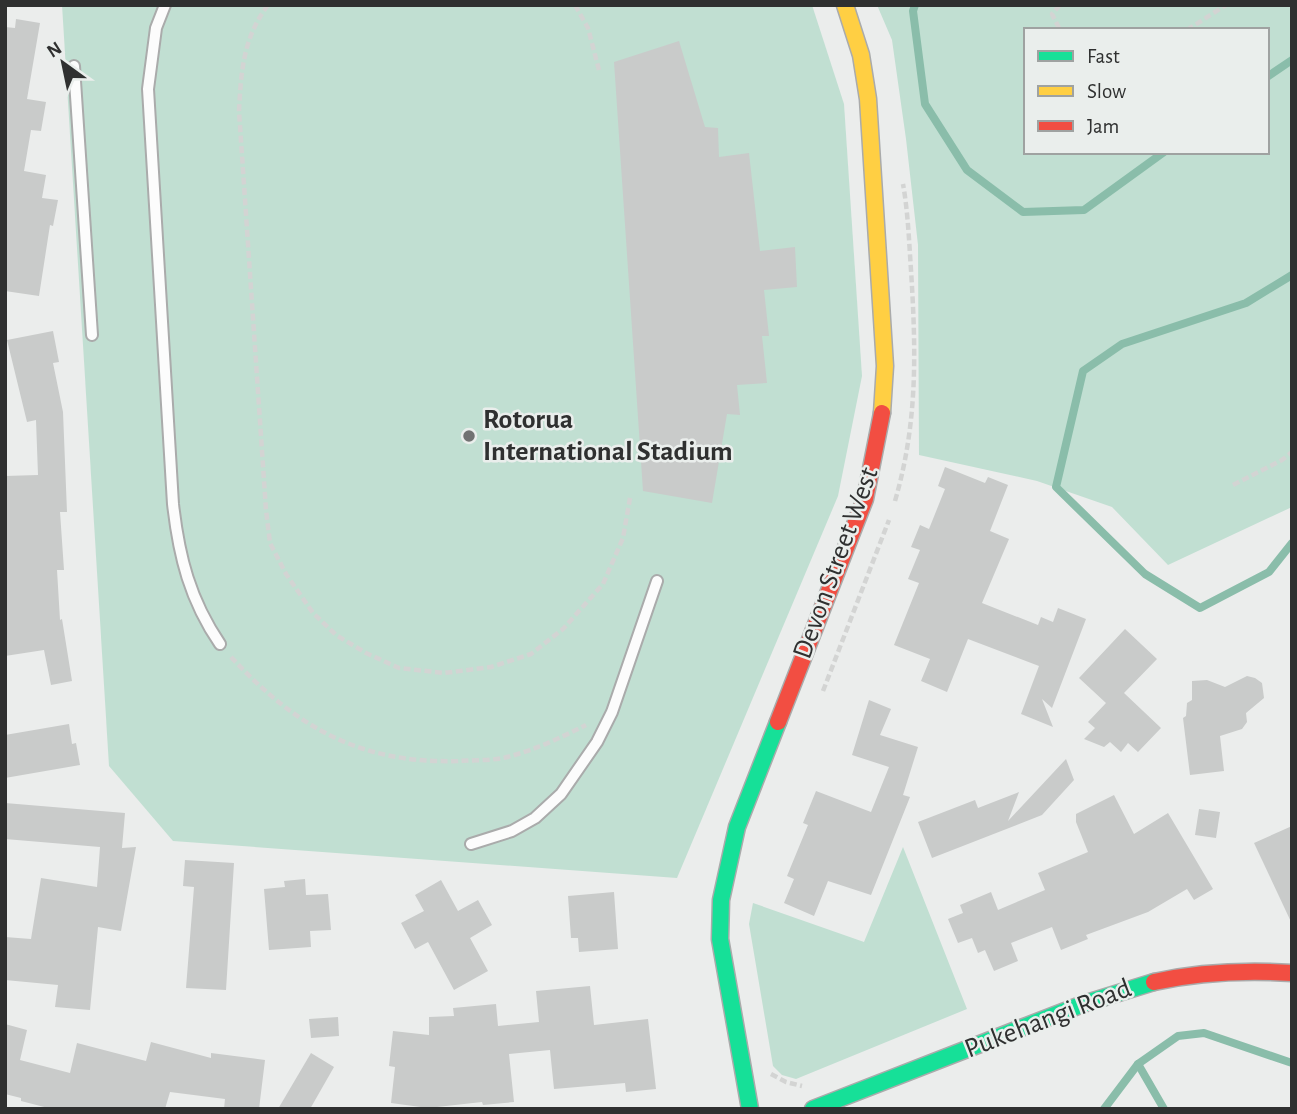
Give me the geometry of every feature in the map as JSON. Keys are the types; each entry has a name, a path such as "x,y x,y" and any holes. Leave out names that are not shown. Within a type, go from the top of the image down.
{"main road":[{"name":"Devon Street West","path":"750,1109 720,939 721,900 737,827 865,499 882,413 885,366 868,99 860,55 845,5"},
{"name":"Pukehangi Road","path":"813,1109 1121,989 1196,972 1229,969 1292,972"}],"lane":[{"path":"165,5 156,28 148,89 173,504 177,545 193,596 220,644"},
{"path":"75,66 92,335"},
{"path":"471,844 512,831 535,818 552,803 597,742 612,712 657,581"}],"path":[{"path":"268,5 257,19 241,64 239,111 266,510 270,543 286,574 313,613 337,635 366,653 399,668 444,674 491,667 531,654 563,629 603,584 623,538 630,498"},
{"path":"575,5 588,28 599,70"},
{"path":"1059,28 1052,14 1060,5"},
{"path":"1190,28 1226,5"},
{"path":"818,701 892,513 907,458 916,371 901,172"},
{"path":"1233,485 1282,460 1292,452"},
{"path":"1282,460 1292,458"},
{"path":"220,644 246,672 293,714 323,733 393,757 436,761 509,757 554,741 612,712"},
{"path":"768,1072 786,1082 801,1086 811,1084"}],"green space":[{"name":"Rotorua International Stadium","path":"62,5 812,5 844,104 862,376 838,496 677,878 173,841 109,766"},
{"path":"877,5 1292,5 1292,507 1168,565 1112,507 1037,481 919,455 918,245 892,40"},
{"path":"903,847 967,1009 796,1079 782,1075 773,1066 749,924 753,903 864,942"}],"building":[{"path":"16,19 40,23 27,99 46,102 41,131 31,130 24,171 46,175 42,198 58,200 53,226 50,225 39,296 5,291 5,27 15,28"},
{"path":"679,41 705,127 718,128 719,157 749,153 760,251 795,247 797,287 764,290 769,336 762,336 767,383 737,385 740,415 727,414 712,503 643,491 614,62"},
{"path":"53,331 59,362 53,363 63,412 67,512 60,512 64,570 57,570 60,620 62,619 72,681 51,685 44,650 5,656 5,476 38,475 36,420 27,422 7,340"},
{"path":"945,467 985,483 988,477 1008,485 990,531 1009,539 982,603 1038,625 1041,617 1053,622 1058,608 1086,619 1052,708 1042,699 1053,727 1021,714 1039,666 968,639 947,692 921,681 930,659 894,645 919,583 908,579 920,550 911,547 920,525 929,529 945,489 938,486"},
{"path":"1125,629 1157,659 1124,693 1161,728 1138,752 1128,743 1121,752 1110,742 1104,747 1084,739 1095,728 1088,722 1106,703 1079,678"},
{"path":"1247,676 1262,683 1264,698 1246,713 1247,722 1242,729 1220,736 1224,771 1190,775 1183,718 1186,716 1187,703 1192,700 1192,681 1207,680 1225,687"},
{"path":"869,700 891,709 880,735 918,747 903,795 910,797 871,895 828,881 814,916 784,903 794,879 787,876 808,825 803,823 816,791 871,812 889,767 852,755"},
{"path":"69,724 72,744 76,743 80,765 5,778 5,735"},
{"path":"1066,759 1074,780 1042,815 932,858 918,822 975,800 978,808 1019,792 1008,821"},
{"path":"1114,795 1134,834 1168,813 1213,889 1194,900 1187,889 1148,912 1086,935 1088,939 1061,950 1052,927 1011,943 1018,961 994,971 985,950 978,953 972,938 958,943 948,919 963,913 960,905 991,892 998,910 1045,890 1038,873 1088,852 1076,822 1076,814"},
{"path":"5,803 125,813 122,848 136,847 121,931 98,927 90,1010 55,1007 58,985 5,980 5,937 31,939 41,878 97,887 100,847 5,839"},
{"path":"1199,809 1220,812 1216,838 1195,835"},
{"path":"1292,826 1292,924 1254,843"},
{"path":"185,860 234,863 226,990 186,988 194,887 183,886"},
{"path":"305,879 306,895 328,894 331,930 310,931 311,947 269,950 264,889 285,887 284,881"},
{"path":"441,880 458,911 478,900 492,925 470,938 488,971 454,990 428,942 415,949 401,923 424,911 415,895"},
{"path":"614,892 618,949 579,952 578,938 571,938 568,896"},
{"path":"590,986 594,1025 648,1019 656,1089 626,1092 625,1083 554,1089 550,1050 509,1054 514,1102 483,1105 482,1102 428,1108 391,1103 395,1067 389,1066 393,1031 429,1035 429,1017 454,1016 453,1008 496,1004 498,1026 539,1022 536,991"},
{"path":"338,1017 339,1036 311,1038 309,1019"},
{"path":"5,1024 27,1030 20,1060 70,1073 77,1043 146,1061 151,1042 211,1058 211,1053 265,1060 259,1109 224,1109 225,1099 170,1092 165,1109 52,1109 21,1101 21,1098 5,1094"},
{"path":"311,1053 334,1067 310,1109 278,1109"}],"waterway":[{"path":"915,5 913,11 925,104 967,170 1023,212 1084,210 1161,154"},
{"path":"1269,76 1292,60"},
{"path":"1292,275 1246,303 1122,344 1083,371 1056,487 1145,574 1200,608 1269,572 1292,543"},
{"path":"1104,1109 1138,1064 1178,1036 1204,1033 1292,1063"},
{"path":"1138,1064 1164,1109"}],"traffic: fast":[{"path":"750,1109 720,939 721,900 737,827 778,722"},
{"path":"813,1109 1083,1004 1154,982"}],"traffic: slow":[{"path":"845,5 861,55 868,99 885,366 882,413"}],"traffic: jam":[{"path":"778,722 865,499 882,413"},
{"path":"1154,982 1222,973 1292,973"}],"place":[{"name":"Rotorua International Stadium","path":"469,436"}]}
